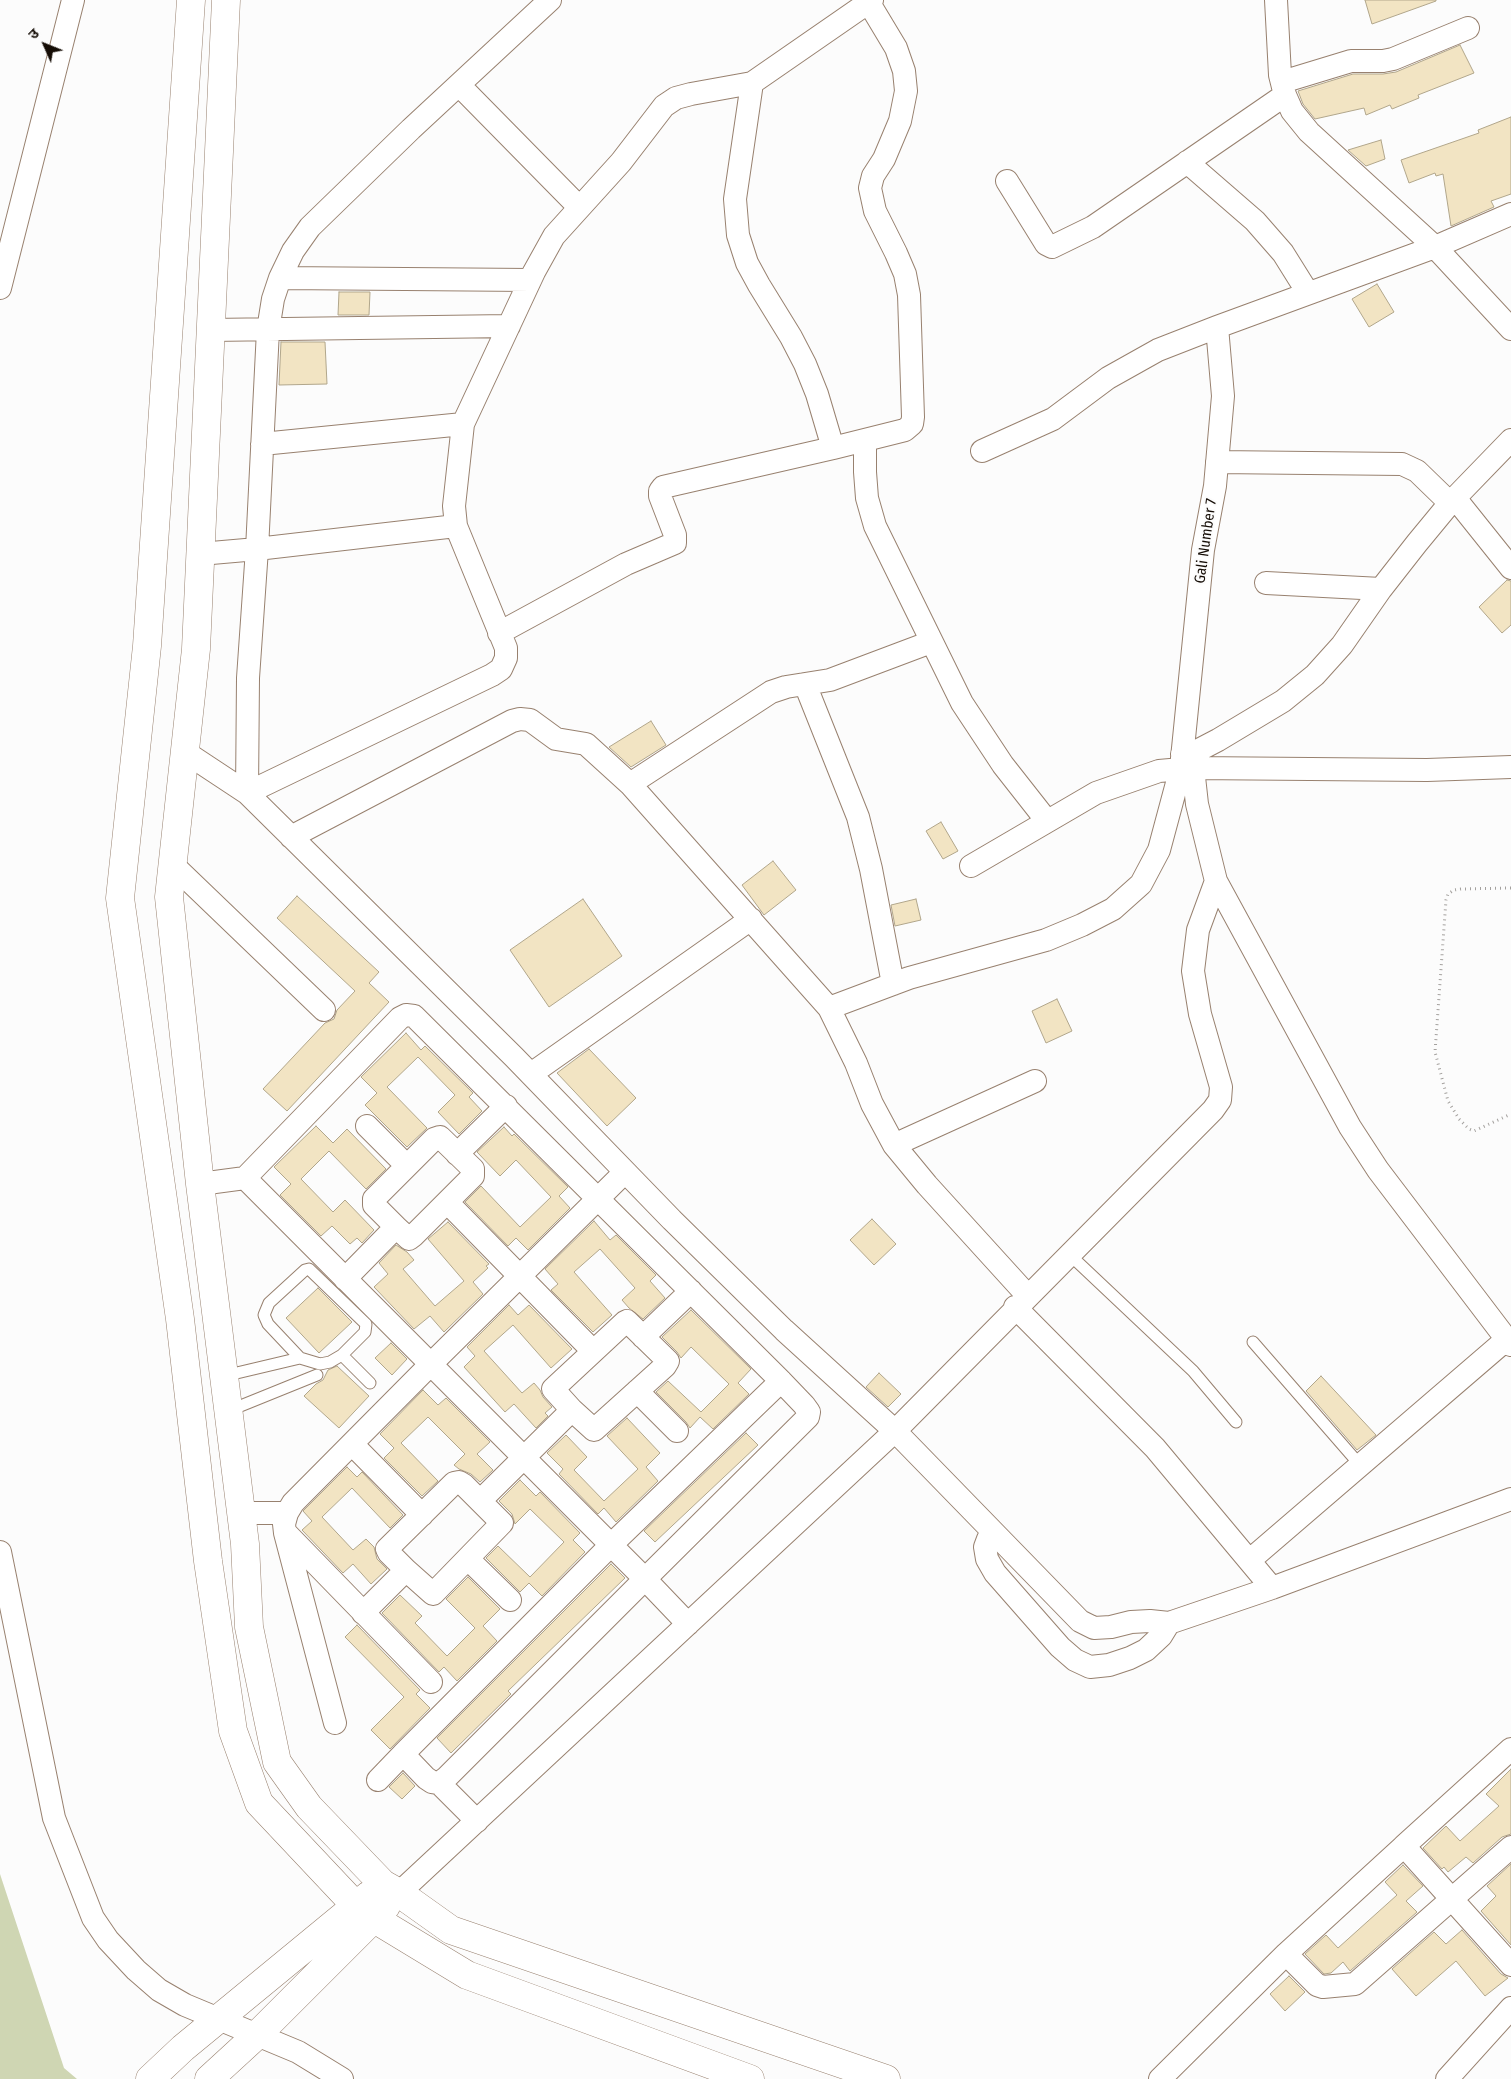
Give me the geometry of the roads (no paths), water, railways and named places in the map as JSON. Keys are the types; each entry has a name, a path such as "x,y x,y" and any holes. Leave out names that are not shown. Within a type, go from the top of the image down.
{"street":[{"path":"0,288 73,0"},
{"path":"191,0 147,646 120,898 180,1319 208,1561 233,1731 258,1803 364,1912 467,1975 750,2079"},
{"path":"226,0 196,649 169,897 200,1184 245,1544 249,1627 277,1762 309,1807 391,1888 451,1930 886,2079"},
{"path":"247,793 248,678 258,549 268,330 273,299 280,278 293,250 310,227 550,0"},
{"path":"1276,0 1284,88 1292,111 1309,132 1435,247 1511,329"},
{"path":"247,793 492,675 501,668 506,658 506,648 499,633 456,526 454,506 463,424 530,280 554,236 620,162 664,106 676,98 690,94 752,83 870,2 896,48 904,71 906,91 900,121 884,159 873,176 870,188 875,211 902,267 909,295 912,424 905,430 866,440 662,487 660,496 675,535 675,543 626,564 499,633"},
{"path":"1007,181 1046,244 1052,247 1093,227 1187,162 1284,88 1350,61 1383,61 1393,59 1468,28"},
{"path":"752,83 735,199 738,235 747,263 791,336 805,364 817,394 833,448"},
{"path":"458,85 579,207"},
{"path":"1187,162 1254,221 1283,253 1308,293"},
{"path":"982,450 1053,420 1108,378 1158,350 1435,247 1511,214"},
{"path":"280,278 530,280"},
{"path":"210,330 509,326"},
{"name":"Gali Number 7","path":"1185,763 1202,550 1215,486 1223,396 1217,327"},
{"path":"262,444 463,424"},
{"path":"866,440 864,472 867,498 875,526 962,703 1003,765 1048,821"},
{"path":"829,1008 893,984 1046,940 1082,925 1113,909 1141,884 1159,850 1185,763 1194,752 1218,740 1283,701 1315,675 1342,645 1381,589 1452,500 1511,440"},
{"path":"1217,462 1402,464 1417,471 1452,500 1511,568"},
{"path":"200,554 456,526"},
{"path":"1266,583 1381,589"},
{"path":"630,784 757,700 786,687 830,680 931,642"},
{"path":"805,684 858,817 871,869 893,984"},
{"path":"291,837 512,721 520,719 530,720 556,739 586,744 630,784 829,1008 856,1064 872,1104 894,1145 1021,1301 1155,1448 1272,1588"},
{"path":"185,752 247,793 531,1074 625,1172 784,1330 895,1431 1080,1621 1094,1628 1111,1628 1130,1622 1150,1621 1169,1623 1272,1588 1511,1499"},
{"path":"1185,763 1216,881 1350,1127 1378,1170 1509,1342 1360,1465 1250,1560"},
{"path":"971,866 1096,793 1185,763 1427,770 1511,767"},
{"path":"173,865 324,1010"},
{"path":"150,2079 218,2019 364,1912 391,1888 477,1821 895,1431 1021,1301 1213,1110 1220,1100 1221,1087 1200,1014 1193,971 1198,930 1216,881"},
{"path":"531,1074 751,919"},
{"path":"200,1184 245,1178 400,1018 406,1015 414,1016 692,1291 809,1412 808,1417 446,1778 439,1782 432,1782 403,1754"},
{"path":"894,1145 1035,1081"},
{"path":"457,1154 506,1106"},
{"path":"367,1126 407,1166"},
{"path":"437,1137 440,1137 473,1169 473,1176 409,1239 374,1205 373,1201 407,1166 437,1137"},
{"path":"334,1723 286,1523 293,1503 625,1172"},
{"path":"245,1178 688,1624"},
{"path":"447,1202 593,1351"},
{"path":"345,1279 396,1227"},
{"path":"643,1336 692,1291"},
{"path":"627,1321 668,1361 594,1430 553,1389 593,1351 627,1321"},
{"path":"378,1780 611,1545 781,1381"},
{"path":"637,1391 676,1430"},
{"path":"480,1501 572,1410"},
{"path":"352,1444 422,1515"},
{"path":"460,1482 502,1525 433,1594 406,1570 387,1549 422,1515 454,1483 460,1482"},
{"path":"241,1513 286,1523 363,1613 431,1682"},
{"path":"994,1533 988,1539 985,1547 987,1559 995,1574 1060,1647 1075,1660 1090,1667 1109,1665 1130,1658 1146,1650 1161,1636 1169,1623"},
{"path":"0,1552 54,1818 93,1918 108,1940 136,1970 159,1990 185,2005 298,2052 342,2079"},
{"path":"468,1560 510,1600"},
{"path":"363,1613 406,1570"},
{"path":"1160,2079 1286,1954 1404,1846 1508,1758"},
{"path":"439,1782 477,1821"},
{"path":"1404,1846 1511,1965"},
{"path":"1286,1954 1317,1985 1323,1987 1355,1984 1511,1847"},
{"path":"209,2079 258,2034 364,1912"},
{"path":"1447,2079 1511,2008"}],"lane":[{"path":"1069,1254 1193,1371 1236,1422"},
{"path":"224,1376 300,1358 320,1364 330,1362 342,1356 365,1332 366,1324 309,1269 305,1270 270,1303 264,1315 268,1324 300,1358"},
{"path":"1253,1342 1360,1465"},
{"path":"342,1356 370,1383"},
{"path":"228,1412 318,1375"}]}
